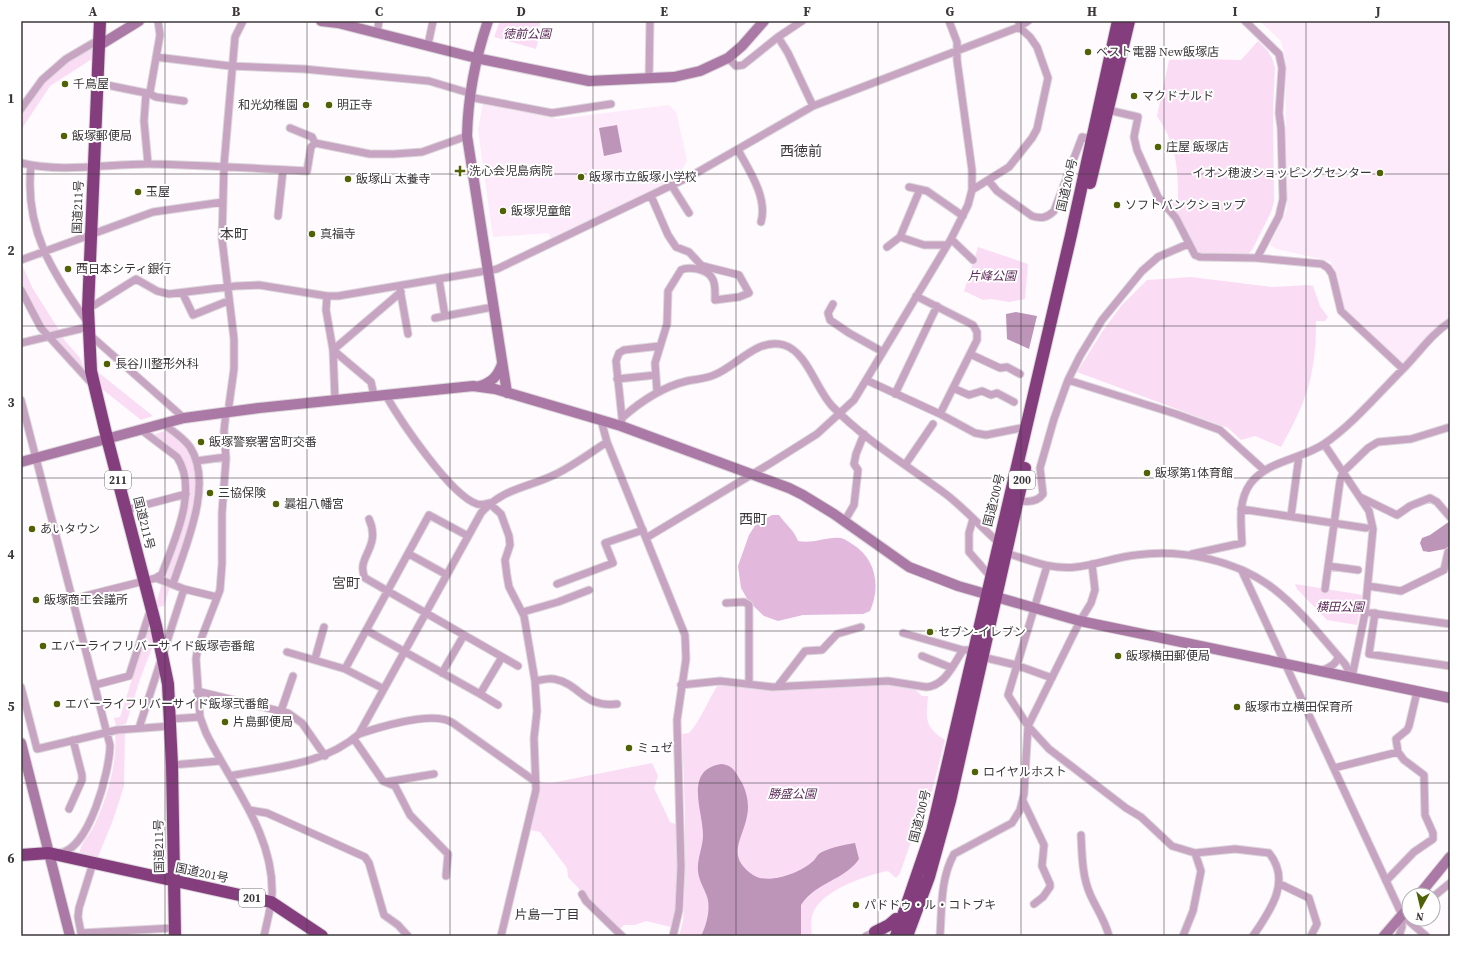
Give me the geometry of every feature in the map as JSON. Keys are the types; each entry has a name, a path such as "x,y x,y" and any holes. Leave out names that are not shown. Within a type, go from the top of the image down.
{"highway":[{"name":"国道211号","path":"100,21 88,328 93,385 151,607 168,684 172,765 174,932"},
{"name":"国道200号","path":"907,936 929,877 973,652 1006,553 1013,500 1026,427 1118,21"},
{"name":"国道200号","path":"992,595 990,576 998,542 1013,500 1129,21"},
{"name":"国道200号","path":"896,936 944,800"},
{"path":"887,936 896,919 944,800"},
{"path":"914,936 927,905 938,866 944,800"},
{"name":"国道201号","path":"21,855 45,853 271,902 322,936"},
{"path":"875,935 896,919"}],"street":[{"path":"21,109 42,80 66,59 139,21"},
{"path":"148,164 144,121 147,93 151,91 160,35 158,21"},
{"path":"243,21 235,37 222,202 222,251 234,339 234,369 224,431 226,457 222,513 222,564 220,590 198,647 196,659 197,691 200,717 220,761 230,776 262,837 269,861 271,902 264,936"},
{"path":"321,21 338,23 476,58 589,81 649,79 688,75 728,58 742,46 764,21"},
{"path":"428,40 433,21"},
{"path":"488,21 476,58 469,95 467,136 507,393"},
{"path":"649,79 650,21"},
{"path":"728,58 736,66 744,65 778,37 802,21"},
{"path":"646,538 752,475 817,434 840,414 854,400 949,242 963,216 972,190 970,152 957,60 957,42 949,21"},
{"path":"88,309 136,279 157,291 169,294 183,294 236,286 275,286 327,296 338,296 400,289 497,269 672,186 738,150 813,106 958,51 1028,21"},
{"path":"1245,21 1279,54 1282,68 1279,113 1281,128 1283,200 1278,216 1257,258"},
{"path":"972,190 1009,167 1032,138 1037,129 1048,78 1037,46 1019,24"},
{"path":"778,37 788,53 813,106"},
{"path":"156,57 232,66 304,69 429,81 469,95 552,113 611,104"},
{"path":"97,84 147,93 156,97 184,101"},
{"path":"1108,110 1138,117 1134,137 1138,150 1158,197 1176,218 1188,244 1195,255 1200,258 1257,258 1322,264 1328,268 1332,274 1342,311 1403,369"},
{"path":"290,128 312,137 315,143"},
{"path":"315,143 370,154 407,154 422,152 467,136"},
{"path":"989,180 997,191 1032,216 1038,218 1050,216 1054,211 1082,137 1092,139"},
{"path":"21,163 31,166 94,167 148,164 307,171 311,147 315,143"},
{"path":"738,150 752,174 764,208 761,222"},
{"path":"31,166 29,191 31,209 38,237 44,251 74,305 88,328 184,418"},
{"path":"278,216 283,170"},
{"path":"672,186 689,213"},
{"path":"909,187 927,191 963,216"},
{"path":"887,247 900,237 918,194"},
{"path":"651,196 668,234 676,246 689,252 701,265 707,268 739,275 749,293 739,297 716,300 713,280 708,274 692,267 680,270 668,291 667,324 656,357 657,391"},
{"path":"21,260 91,236 153,212 222,202"},
{"path":"900,237 924,245 949,242 973,260"},
{"path":"1013,500 1034,501 1043,494 1040,468 1054,419 1068,380 1080,356 1102,320 1142,270 1158,257 1188,244"},
{"path":"439,280 445,316"},
{"path":"400,289 408,334"},
{"path":"333,350 400,289"},
{"path":"21,290 41,328 93,385"},
{"path":"183,294 193,315 228,301"},
{"path":"327,296 326,310 333,350 335,400"},
{"path":"916,296 976,328 977,340 940,414"},
{"path":"833,304 828,313 830,320 849,333 884,352"},
{"path":"895,394 937,306"},
{"path":"435,318 493,307"},
{"path":"1189,555 1242,543 1241,509 1248,487 1264,470 1324,444 1371,403 1432,336 1450,322"},
{"path":"21,343 88,328"},
{"path":"622,422 657,391 671,385 712,376 761,347 773,344 784,345 795,350 802,358 829,403 840,414 904,465 948,496 998,542"},
{"path":"622,422 616,361 621,351 660,346"},
{"path":"333,350 371,382 374,395"},
{"path":"970,354 1000,368 1007,367 1020,374"},
{"path":"21,462 140,428 228,408 335,400 374,395 480,386 489,383 493,379 502,364"},
{"path":"618,379 656,375"},
{"path":"866,380 940,414 975,433 986,435 1026,427"},
{"path":"1068,380 1168,411 1220,430 1264,470"},
{"path":"480,386 601,420 622,422 803,495 909,567 958,586 1080,620 1450,698"},
{"path":"953,388 969,395 982,391 990,394 997,393 1014,402"},
{"path":"385,394 429,459 446,477 464,495 478,504 489,504 501,514 504,520 510,545 505,560 506,576 509,587 523,612 535,680 537,711 534,738 536,790 501,936"},
{"path":"21,400 94,685 108,732 110,745 108,767 100,795 86,828 70,850 45,853"},
{"path":"601,420 607,442 685,635 686,659 681,685 677,730 680,874 679,910 673,936"},
{"path":"162,423 184,440 190,448 196,461 199,492 197,512 173,584"},
{"path":"904,465 933,424"},
{"path":"1325,589 1334,522 1343,472 1368,448 1378,442 1411,439 1450,427"},
{"path":"73,599 156,578 162,574 182,519 186,494 183,472 177,457 140,428"},
{"path":"844,522 854,505 858,470 854,464 856,454 864,434"},
{"path":"356,736 405,652 481,513 489,504 511,490 554,475 607,442"},
{"path":"1324,444 1370,511 1373,529 1365,613 1352,677"},
{"path":"1291,516 1299,456"},
{"path":"196,461 226,457"},
{"path":"126,510 186,494"},
{"path":"1360,496 1398,514 1410,506 1430,498 1437,502 1450,517"},
{"path":"1241,509 1366,528"},
{"path":"345,669 429,515 468,536"},
{"path":"369,519 374,537 363,562 362,573 365,578 518,666"},
{"path":"973,519 970,533 969,552 990,576"},
{"path":"557,584 613,563 605,543 643,530"},
{"path":"1368,586 1401,591 1444,570 1448,552 1450,551"},
{"path":"1006,553 1047,566 1077,567 1139,554 1189,555 1229,565 1264,582 1282,596 1345,664 1352,677"},
{"path":"409,554 447,575"},
{"path":"940,936 941,904 947,874 954,854 1012,824 1023,801 1028,726 1080,620 1091,603 1095,590 1092,564"},
{"path":"1047,566 1008,696 1028,726 1049,749 1126,808 1141,817 1172,846 1195,853 1235,849 1270,853 1277,862 1280,873 1280,884 1270,911 1253,936"},
{"path":"1328,566 1358,570"},
{"path":"1242,571 1386,881 1401,902"},
{"path":"156,578 184,589 217,597"},
{"path":"139,728 184,589"},
{"path":"523,612 558,602 589,590"},
{"path":"726,603 744,602 749,605 749,683"},
{"path":"94,685 128,676 151,607"},
{"path":"1365,613 1450,624"},
{"path":"1374,614 1369,654 1450,666"},
{"path":"315,660 324,627"},
{"path":"778,686 805,651 822,650 838,634 861,627"},
{"path":"366,630 498,704"},
{"path":"903,633 973,652 1052,678"},
{"path":"442,672 464,635"},
{"path":"681,685 720,681 778,686 888,681 932,687 947,676 952,668 973,652"},
{"path":"286,654 300,656 345,669 384,689"},
{"path":"480,694 502,656"},
{"path":"922,656 952,668"},
{"path":"1322,670 1332,666 1337,660 1338,656"},
{"path":"281,711 293,676"},
{"path":"535,680 554,679 569,685 595,703 609,705 617,704"},
{"path":"21,687 37,749 108,732 200,717"},
{"path":"197,691 281,711 302,723 325,756"},
{"path":"1386,881 1414,852 1431,842 1434,836 1425,815 1424,776 1404,760 1398,752 1396,739 1410,726 1417,692"},
{"path":"230,776 309,761 325,756 356,736 381,727 411,721 446,719 536,782"},
{"path":"356,736 383,781 395,786 410,815 448,854 446,876"},
{"path":"69,809 82,780 73,740"},
{"path":"21,743 45,853 70,936"},
{"path":"1334,768 1398,752"},
{"path":"172,765 220,761"},
{"path":"386,782 434,774"},
{"path":"1023,801 1044,845 1042,866 1050,884 1050,887 1043,897 1034,904"},
{"path":"248,810 267,813 365,857 369,863 384,915 398,925 408,936"},
{"path":"1081,835 1083,866 1089,893 1106,923 1109,936"},
{"path":"1183,936 1193,911 1201,870 1195,853"},
{"path":"1426,887 1450,857"},
{"path":"93,863 78,917 82,934 174,932"},
{"path":"1280,884 1309,898 1317,924 1311,936"},
{"path":"1441,891 1450,884"},
{"path":"582,894 586,901 622,936"},
{"path":"1384,936 1401,918"},
{"path":"1419,927 1426,936"}],"shaded area":[{"path":"1260,21 1450,21 1450,318 1403,363 1343,308 1334,268 1330,261 1277,249 1270,245 1287,210 1285,55 1281,41"},
{"name":"飯塚市立飯塚小学校","path":"483,103 558,119 669,105 676,112 687,161 674,182 552,240 548,233 493,237 478,130"},
{"path":"617,125 622,152 604,156 599,128"},
{"path":"1016,312 1037,316 1029,349 1007,339 1006,314"},
{"path":"772,515 779,515 798,541 810,542 831,538 841,538 860,550 871,565 874,574 875,592 870,611 863,614 803,615 778,621 764,616 749,602 741,588 738,566 749,535 756,524"},
{"path":"1450,521 1450,548 1429,552 1423,551 1420,543 1422,538 1430,535"},
{"path":"722,764 734,770 741,782 748,801 748,811 738,847 738,854 740,861 745,868 753,875 759,878 767,879 792,874 807,866 824,851 838,846 855,843 859,859 853,866 807,897 801,905 801,936 701,936 707,919 708,900 698,871 698,862 703,835 698,792 699,782 703,774 710,768"}],"green space":[{"name":"徳前公園","path":"500,21 540,21 539,37 536,49 494,37"},
{"path":"1258,41 1267,50 1272,58 1275,68 1273,110 1274,202 1271,212 1252,250 1248,254 1198,253 1178,217 1166,201 1178,199 1175,156 1168,136 1157,116 1169,60 1241,60"},
{"path":"93,46 92,59 50,86 21,130 21,113 44,81 70,60"},
{"name":"片峰公園","path":"978,247 1028,264 1025,299 1009,302 991,299 983,300 964,291"},
{"path":"21,263 33,289 59,330 49,334 43,327 21,287"},
{"path":"1191,277 1272,287 1313,286 1320,306 1328,317 1325,321 1316,321 1314,357 1308,387 1304,401 1281,447 1255,436 1241,440 1228,428 1077,372 1102,332 1121,306 1147,280"},
{"path":"61,336 80,358 85,371 52,338"},
{"path":"99,373 153,416 141,420 102,389"},
{"path":"167,430 181,441 188,449 194,464 197,480 193,514 172,579 164,577 183,519 184,464 182,459 175,451 153,435"},
{"path":"162,583 170,586 164,606 158,607 157,601"},
{"name":"横田公園","path":"1295,584 1363,595 1357,625 1327,620 1297,589"},
{"path":"149,625 154,643 140,679 126,724 116,726 114,718 120,717"},
{"name":"勝盛公園","path":"719,683 771,688 834,687 889,683 915,689 922,696 928,696 928,721 933,731 945,740 926,815 914,833 900,873 896,878 888,871 869,876 837,889 828,895 820,902 813,912 811,922 812,936 679,936 683,921 684,908 685,812 682,734 689,733 693,728"},
{"path":"125,732 124,786 113,820 97,859 80,855 84,841 98,818 110,782 115,756 115,733"},
{"path":"652,763 658,776 654,788 670,822 678,825 679,876 677,902 671,927 646,921 635,925 624,925 618,931 568,877 567,868 540,832 530,830 539,793 539,782 551,783"}],"place":[{"name":"ベスト電器 New飯塚店","path":"1088,52"},
{"name":"千鳥屋","path":"65,84"},
{"name":"マクドナルド","path":"1134,96"},
{"name":"和光幼稚園","path":"306,105"},
{"name":"明正寺","path":"329,105"},
{"name":"飯塚郵便局","path":"64,136"},
{"name":"庄屋 飯塚店","path":"1158,147"},
{"name":"洗心会児島病院","path":"460,171"},
{"name":"イオン穂波ショッピングセンター","path":"1380,173"},
{"name":"飯塚市立飯塚小学校","path":"581,177"},
{"name":"飯塚山 太養寺","path":"348,179"},
{"name":"玉屋","path":"138,192"},
{"name":"ソフトバンクショップ","path":"1117,205"},
{"name":"飯塚児童館","path":"503,211"},
{"name":"真福寺","path":"312,234"},
{"name":"西日本シティ銀行","path":"68,269"},
{"name":"長谷川整形外科","path":"107,364"},
{"name":"飯塚警察署宮町交番","path":"201,442"},
{"name":"飯塚第1体育館","path":"1147,473"},
{"name":"三協保険","path":"210,493"},
{"name":"曩祖八幡宮","path":"276,504"},
{"name":"あいタウン","path":"32,529"},
{"name":"飯塚商工会議所","path":"36,600"},
{"name":"セブン-イレブン","path":"930,632"},
{"name":"エバーライフリバーサイド飯塚壱番館","path":"43,646"},
{"name":"飯塚横田郵便局","path":"1118,656"},
{"name":"エバーライフリバーサイド飯塚弐番館","path":"57,704"},
{"name":"飯塚市立横田保育所","path":"1237,707"},
{"name":"片島郵便局","path":"225,722"},
{"name":"ミュゼ","path":"629,748"},
{"name":"ロイヤルホスト","path":"975,772"},
{"name":"パドドゥ・ル・コトブキ","path":"856,905"}],"district":[{"name":"西徳前","path":"801,151"},
{"name":"本町","path":"234,234"},
{"name":"西町","path":"753,519"},
{"name":"宮町","path":"346,583"},
{"name":"片島一丁目","path":"547,914"}]}
